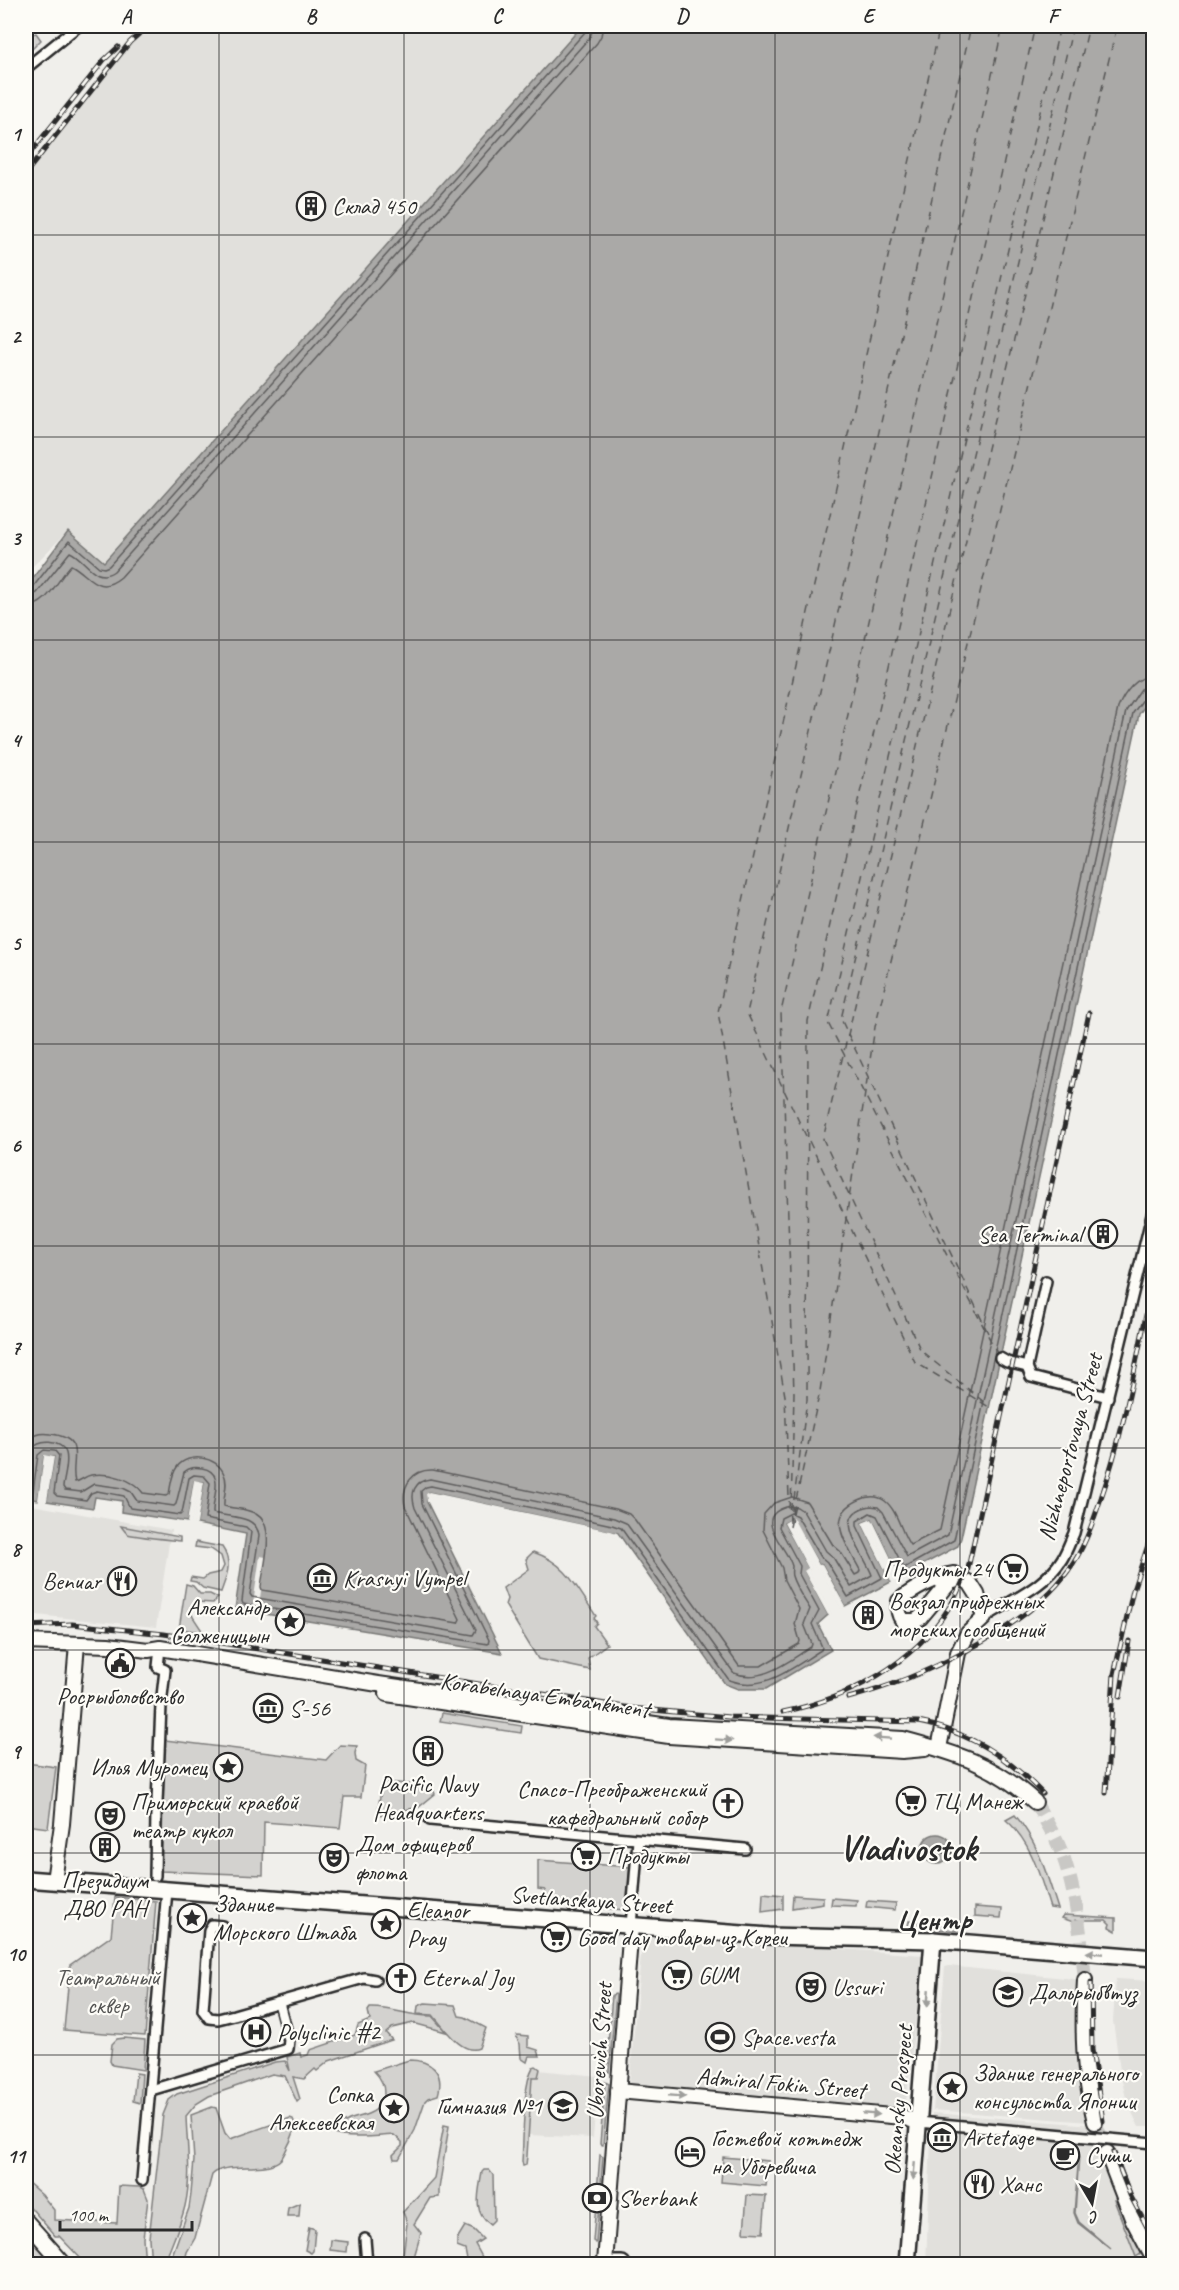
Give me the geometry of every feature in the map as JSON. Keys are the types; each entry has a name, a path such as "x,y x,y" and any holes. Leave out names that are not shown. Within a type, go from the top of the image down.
{"main road":[{"path":"939,1748 958,1653 968,1634 984,1618 977,1594 970,1583 961,1579"},
{"name":"Korabelnaya Embankment","path":"26,1642 156,1651 669,1726 903,1739 939,1748 995,1771 1035,1802"},
{"path":"54,1881 62,1824 77,1644"},
{"name":"Svetlanskaya Street","path":"26,1879 770,1936 933,1940 1154,1958"},
{"name":"Uborevich Street","path":"604,2264 631,1926"},
{"name":"Okeansky Prospect","path":"907,2265 933,1940"},
{"path":"1085,1980 1083,2056 1088,2094 1095,2121"},
{"name":"Admiral Fokin Street","path":"618,2091 902,2117 918,2122"},
{"path":"1107,2153 1132,2218 1154,2260"},
{"path":"26,2221 64,2265"},
{"path":"604,2264 622,2265"}],"street":[{"path":"26,68 78,26"},
{"name":"Nizhneportovaya Street","path":"984,1618 1046,1579 1063,1558 1074,1533 1154,1207"},
{"path":"1046,1281 1027,1367 1031,1377 1108,1397"},
{"path":"1000,1358 1006,1362 1027,1367"},
{"path":"156,1651 158,1666 165,1670 156,1803"},
{"path":"155,1876 156,1814"},
{"path":"430,1820 745,1849"},
{"name":"Uborevich Street","path":"631,1926 638,1840"},
{"path":"142,2180 167,1890"},
{"path":"222,1926 212,1925 209,1930 202,2010 206,2016 218,2019 364,1978 375,1980"},
{"path":"151,2090 288,2049 289,2040 279,2003"},
{"name":"Admiral Fokin Street","path":"918,2122 1154,2143"},
{"path":"365,2239 367,2265"}],"shaded area":[{"path":"148,26 582,26 104,563 68,531 26,573 26,173 130,42"},
{"path":"26,1504 171,1530 156,1627 26,1614"},
{"path":"643,1934 923,1955 905,2110 629,2085"},
{"path":"945,1967 1084,1980 1089,2122 933,2110"},
{"path":"1116,1979 1153,1981 1153,2127 1139,2127 1127,2102 1113,2021"},
{"name":"Гимназия №1","path":"538,2070 598,2076 593,2138 528,2135 532,2077 538,2078"},
{"path":"932,2113 1093,2125 1098,2145 1152,2264 926,2264"}],"green space":[{"path":"36,33 41,40 26,55 28,38"},
{"path":"121,1526 180,1537 180,1541 131,1535"},
{"path":"196,1542 222,1547 225,1553 228,1569 221,1592 203,1588 196,1582 190,1581 191,1577 203,1579 208,1575 221,1572 224,1566 221,1556 211,1549 195,1547"},
{"path":"533,1552 555,1563 563,1570 577,1586 596,1616 594,1618 597,1623 594,1626 607,1644 588,1658 590,1670 538,1659 505,1605 507,1599 503,1588 529,1569 526,1559"},
{"path":"186,1584 193,1586 200,1594 210,1594 218,1598 213,1603 197,1602 190,1609 203,1632 179,1629"},
{"path":"442,1713 522,1726 521,1733 440,1721"},
{"path":"165,1740 326,1760 340,1745 357,1746 356,1761 365,1766 361,1797 344,1797 340,1828 264,1822 263,1875 161,1871"},
{"path":"26,1764 56,1767 48,1828 26,1825"},
{"path":"386,1782 432,1786 435,1794 419,1807 380,1815 378,1812 380,1796"},
{"path":"1015,1815 1036,1848 1058,1909 1050,1908 1029,1849 1006,1820"},
{"path":"538,1860 630,1867 626,1910 545,1904 545,1890 538,1889"},
{"path":"763,1893 783,1895 783,1909 762,1912"},
{"path":"793,1895 823,1897 823,1903 792,1908"},
{"name":"Театральный сквер","path":"115,1897 156,1901 145,2036 64,2030 70,1965 111,1936"},
{"path":"832,1898 857,1900 856,1906 831,1905"},
{"path":"867,1901 896,1903 895,1910 866,1907"},
{"path":"975,1907 1002,1909 1001,1918 975,1916"},
{"path":"1064,1915 1116,1918 1116,1931 1109,1927 1110,1924 1106,1920 1075,1920 1073,1922 1062,1918"},
{"path":"909,1921 958,1926 958,1931 908,1926"},
{"path":"615,1994 609,2072 606,2070 612,1995"},
{"path":"425,2003 455,2005 459,2016 486,2028 479,2048 466,2048 460,2044 433,2015 417,2014 418,2006"},
{"path":"370,2008 432,2016 446,2032 413,2023 392,2028 386,2033 392,2040 329,2061 304,2079 293,2077 300,2099 297,2102 285,2076 272,2074 209,2096 196,2104 186,2116 189,2173 183,2214 164,2264 151,2264 149,2238 163,2115 169,2100 177,2094 275,2062 285,2061 290,2071 287,2057 300,2053 301,2057 308,2055 310,2050 355,2035 358,2025 370,2020 368,2011"},
{"path":"517,2035 528,2036 528,2047 538,2050 540,2056 529,2056 527,2062 521,2058"},
{"path":"117,2039 145,2040 143,2070 112,2065 110,2061 112,2044"},
{"path":"409,2060 430,2065 438,2074 440,2087 438,2095 425,2101 415,2130 399,2159 394,2159 393,2155 402,2146 402,2142 394,2135 353,2137 332,2133 345,2122 370,2113 380,2104 384,2094 382,2082 374,2071"},
{"path":"533,2067 540,2069 538,2077 532,2077 527,2156 526,2165 523,2166 525,2099 529,2076"},
{"path":"136,2073 142,2074 140,2103 133,2101"},
{"path":"605,2082 609,2084 603,2145 600,2144"},
{"path":"212,2107 216,2108 225,2133 230,2139 290,2118 293,2119 295,2128 281,2159 275,2163 266,2166 227,2168 212,2175 195,2238 187,2252 184,2264 169,2264 189,2208 194,2160 191,2115"},
{"path":"444,2125 449,2126 439,2197 430,2198 414,2224 421,2233 412,2264 402,2264 407,2223 403,2212 434,2178"},
{"path":"600,2155 603,2157 596,2243 593,2241"},
{"path":"1079,2155 1075,2213 1079,2222 1111,2249 1078,2223 1074,2213"},
{"path":"723,2157 769,2161 766,2186 721,2182"},
{"path":"484,2170 489,2170 493,2175 494,2220 490,2224 481,2214 478,2201"},
{"path":"26,2181 54,2210 54,2220 117,2223 119,2186 144,2189 148,2199 143,2238 145,2264 86,2264 59,2236 55,2236 26,2202"},
{"path":"747,2195 766,2196 763,2233 744,2232"},
{"path":"1114,2200 1142,2253 1136,2257"},
{"path":"300,2203 299,2216 287,2216 288,2208"},
{"path":"465,2226 474,2230 483,2239 475,2244 482,2257 477,2263 467,2260 465,2250 457,2247 457,2239"},
{"path":"309,2227 315,2229 311,2253 305,2250"},
{"path":"26,2229 56,2264 26,2264"},
{"path":"331,2240 348,2242 347,2252 330,2250"},
{"path":"324,2258 350,2259 349,2264 324,2264"}],"water":[{"path":"582,26 1153,26 1153,695 1139,714 961,1538 958,1546 900,1577 872,1519 862,1523 891,1582 845,1606 822,1564 819,1565 792,1519 784,1523 809,1569 805,1572 828,1615 818,1624 831,1650 766,1689 738,1689 725,1684 618,1533 429,1492 427,1494 427,1502 502,1653 235,1609 246,1534 197,1524 204,1482 194,1481 187,1522 121,1512 122,1501 95,1497 93,1508 47,1501 54,1457 44,1456 38,1500 26,1498 26,587 68,531 104,562"},
{"path":"937,1834 948,1838 952,1849 948,1860 937,1864 926,1860 922,1849 926,1838"}],"pier":[{"path":"44,1455 54,1457 47,1501 44,1501 50,1459 46,1459 41,1500 38,1500"},
{"path":"194,1480 204,1482 197,1524 194,1524 200,1484 197,1484 190,1523 187,1522"},
{"path":"429,1492 611,1531 617,1533 624,1543 610,1534 430,1495 431,1503 427,1502 426,1494"},
{"path":"793,1518 845,1606 842,1608 791,1523 788,1525 811,1568 808,1572 831,1614 828,1615 804,1571 808,1568 784,1523"},
{"path":"872,1519 900,1577 897,1578 870,1523 866,1525 894,1580 891,1582 862,1523"},
{"path":"260,1556 266,1557 258,1612 252,1611"}],"ferry route":[{"path":"790,1523 785,1396 718,1012 940,26"},
{"path":"806,1136 747,1013 971,26"},
{"path":"791,1511 794,1393 781,1012 1003,26"},
{"path":"792,1514 807,1400 808,1021 1035,26"},
{"path":"998,1355 828,1023 1060,26"},
{"path":"988,1333 841,1019 1073,26"},
{"path":"984,1402 921,1351 823,1139 1089,26"},
{"path":"790,1527 820,1391 875,1027 1117,26"},
{"path":"809,1141 915,1362 989,1407"}],"tunnel":[{"path":"1035,1802 1057,1842 1068,1871 1078,1917 1085,1980"},
{"path":"1095,2122 1107,2153"}],"railway":[{"path":"26,173 130,42 148,26"},
{"path":"26,158 104,60 118,47"},
{"path":"783,1712 832,1698 855,1688 898,1662 935,1627 952,1602 967,1573 1089,1013"},
{"path":"848,1698 906,1679 968,1650 1026,1613 1049,1593 1068,1571 1087,1538 1109,1474 1130,1390 1154,1276"},
{"path":"1106,1793 1114,1674 1133,1590 1154,1527"},
{"path":"26,1626 72,1624 164,1634 631,1708 729,1717 918,1722 971,1739 1002,1758 1043,1794"},
{"path":"1120,1697 1129,1641"},
{"path":"1091,1983 1092,2050 1103,2121"},
{"path":"1113,2152 1130,2195 1154,2240"}],"place":[{"name":"Склад 450","path":"311,206"},
{"name":"Sea Terminal","path":"1103,1234"},
{"name":"Продукты 24","path":"1013,1569"},
{"name":"Krasnyi Vympel","path":"322,1578"},
{"name":"Benuar","path":"122,1581"},
{"name":"Вокзал прибрежных морских сообщений","path":"868,1615"},
{"name":"Александр Солженицын","path":"290,1621"},
{"name":"Росрыболовство","path":"120,1663"},
{"name":"S-56","path":"268,1708"},
{"name":"Pacific Navy Headquarters","path":"428,1751"},
{"name":"Илья Муромец","path":"228,1767"},
{"name":"ТЦ Манеж","path":"911,1801"},
{"name":"Спасо-Преображенский кафедральный собор","path":"728,1803"},
{"name":"Приморский краевой театр кукол","path":"110,1816"},
{"name":"Президиум ДВО РАН","path":"105,1847"},
{"name":"Продукты","path":"586,1856"},
{"name":"Дом офицеров флота","path":"334,1858"},
{"name":"Здание Морского Штаба","path":"192,1918"},
{"name":"Eleanor Pray","path":"386,1924"},
{"name":"Good day товары из Кореи","path":"556,1937"},
{"name":"GUM","path":"677,1975"},
{"name":"Eternal Joy","path":"401,1978"},
{"name":"Ussuri","path":"811,1987"},
{"name":"Дальрыбвтуз","path":"1008,1992"},
{"name":"Polyclinic #2","path":"256,2032"},
{"name":"Space.vesta","path":"720,2037"},
{"name":"Здание генерального консульства Японии","path":"952,2087"},
{"name":"Гимназия №1","path":"563,2106"},
{"name":"Сопка Алексеевская","path":"394,2108"},
{"name":"Artetage","path":"942,2137"},
{"name":"Гостевой коттедж на Уборевича","path":"690,2152"},
{"name":"Суши","path":"1065,2155"},
{"name":"Ханс","path":"979,2184"},
{"name":"Sberbank","path":"597,2198"}],"district":[{"name":"Vladivostok","path":"908,1847"},
{"name":"Центр","path":"934,1920"}]}
